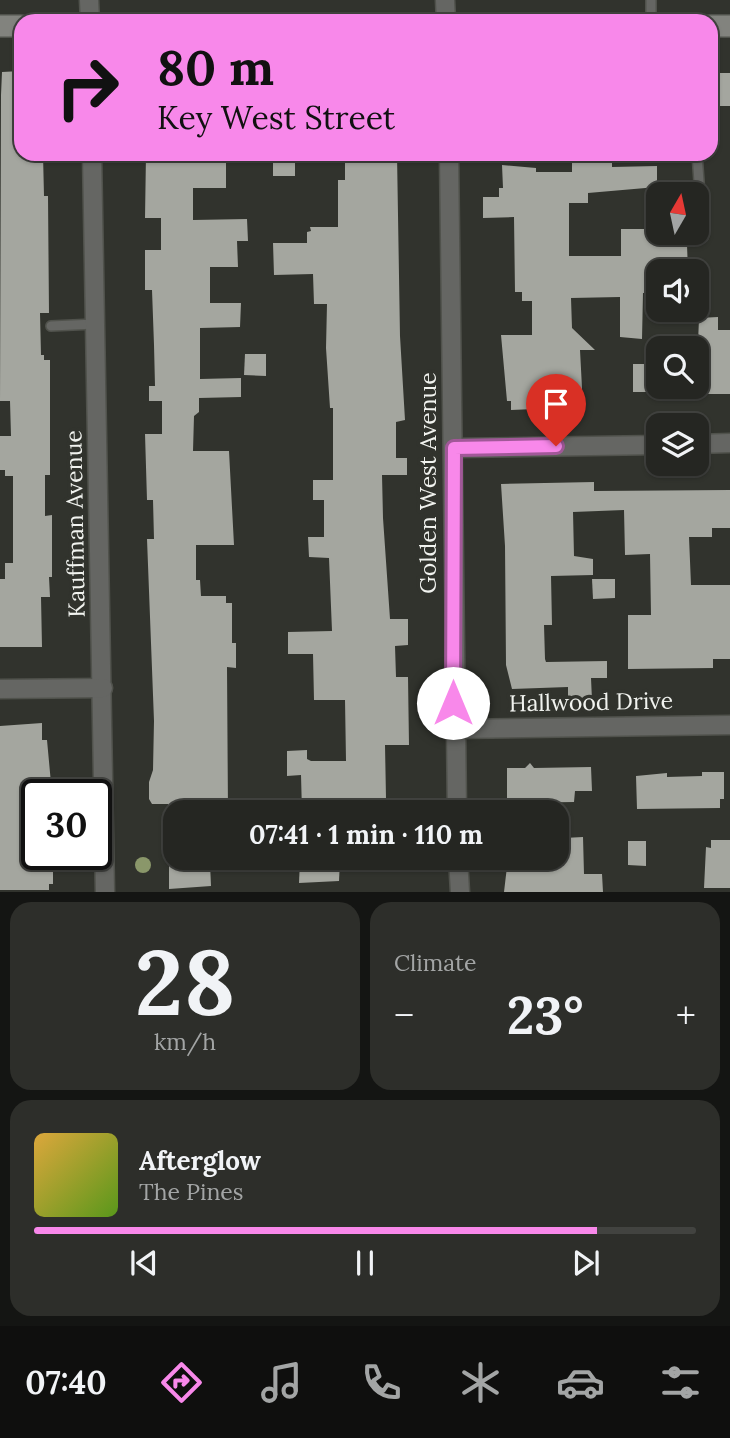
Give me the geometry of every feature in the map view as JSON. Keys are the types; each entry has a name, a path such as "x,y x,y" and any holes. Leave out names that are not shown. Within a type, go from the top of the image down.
{"street":[{"name":"Kauffman Avenue","path":"92,161 105,892"},
{"name":"Golden West Avenue","path":"449,161 454,448 453,729 456,800"},
{"path":"709,444 730,443"},
{"path":"454,448 646,445"},
{"path":"0,689 103,688"},
{"name":"Hallwood Drive","path":"453,729 730,725"},
{"path":"459,870 460,892"}],"lane":[{"path":"698,161 699,182"},
{"path":"51,326 95,324"}],"building":[{"path":"14,71 14,161 43,161 44,196 48,196 49,313 40,313 41,355 44,355 44,360 50,360 50,475 45,475 45,516 52,515 52,577 49,577 50,597 41,597 42,647 0,647 0,579 5,579 5,563 13,563 13,476 5,476 5,470 0,470 0,436 11,436 10,401 0,401 2,72"},
{"path":"718,73 730,73 730,106 718,106"},
{"path":"146,161 226,161 226,188 193,188 193,220 247,219 248,241 237,241 238,267 210,267 210,303 241,303 240,327 200,328 200,379 241,378 241,397 199,398 199,412 194,416 193,451 229,451 234,545 196,545 196,580 200,580 201,596 226,596 226,603 232,603 232,643 236,643 236,668 227,667 228,800 163,800 163,804 152,804 149,799 149,782 153,770 154,721 147,539 154,539 153,500 147,500 145,434 162,434 162,401 149,401 149,386 155,386 154,345 152,290 145,290 145,250 161,250 161,218 145,218"},
{"path":"273,161 295,161 295,176 273,176"},
{"path":"345,161 397,161 400,336 405,420 396,422 396,458 407,458 407,475 382,475 390,619 408,619 408,645 395,646 396,677 408,677 409,745 385,745 386,798 302,800 301,775 287,776 287,751 307,750 307,759 311,761 346,761 345,700 314,700 313,654 288,654 288,632 332,631 329,558 309,557 308,537 324,537 324,500 313,500 313,480 333,480 333,408 330,408 326,348 327,304 314,304 313,274 274,275 273,243 307,243 310,227 338,227 338,180 345,180"},
{"path":"572,161 612,161 612,167 657,166 657,182 646,182 646,188 588,193 588,203 569,203 569,256 621,256 621,229 646,229 646,245 687,245 688,259 646,259 642,339 620,337 620,297 571,298 572,328 595,350 580,350 583,407 511,410 511,401 507,401 501,335 532,335 532,301 522,301 522,292 515,292 514,217 483,218 483,197 499,197 499,188 503,188 502,165 536,168 536,172 572,172"},
{"path":"709,317 718,317 718,330 730,330 730,394 709,394 709,336 698,336 699,322 709,322"},
{"path":"245,354 266,354 266,376 244,375"},
{"path":"633,364 646,364 646,392 633,392"},
{"path":"594,482 594,491 730,490 730,528 712,528 712,537 689,537 691,585 730,585 730,659 713,659 713,668 628,669 628,615 651,615 650,554 625,555 624,510 573,512 574,556 593,559 593,575 551,576 552,625 544,625 545,659 546,662 607,661 607,678 591,678 592,700 568,700 568,687 512,689 506,665 505,546 501,484"},
{"path":"592,579 615,579 615,598 593,599"},
{"path":"42,723 42,740 47,740 51,779 21,779 21,870 53,870 53,884 49,884 49,890 0,890 0,726"},
{"path":"530,763 534,768 591,767 592,791 575,791 574,802 507,800 507,768 525,768"},
{"path":"702,772 724,772 724,799 720,799 720,808 637,809 636,776 667,773 667,777 702,776"},
{"path":"583,837 584,874 602,874 603,892 504,892 507,870 569,870 569,838"},
{"path":"711,840 730,840 730,888 704,888 706,847 711,848"},
{"path":"628,841 646,841 646,866 628,865"},
{"path":"169,870 210,870 211,886 169,889"},
{"path":"300,870 340,870 339,881 299,883"}],"route":[{"path":"453,703 454,448 556,446"}]}
